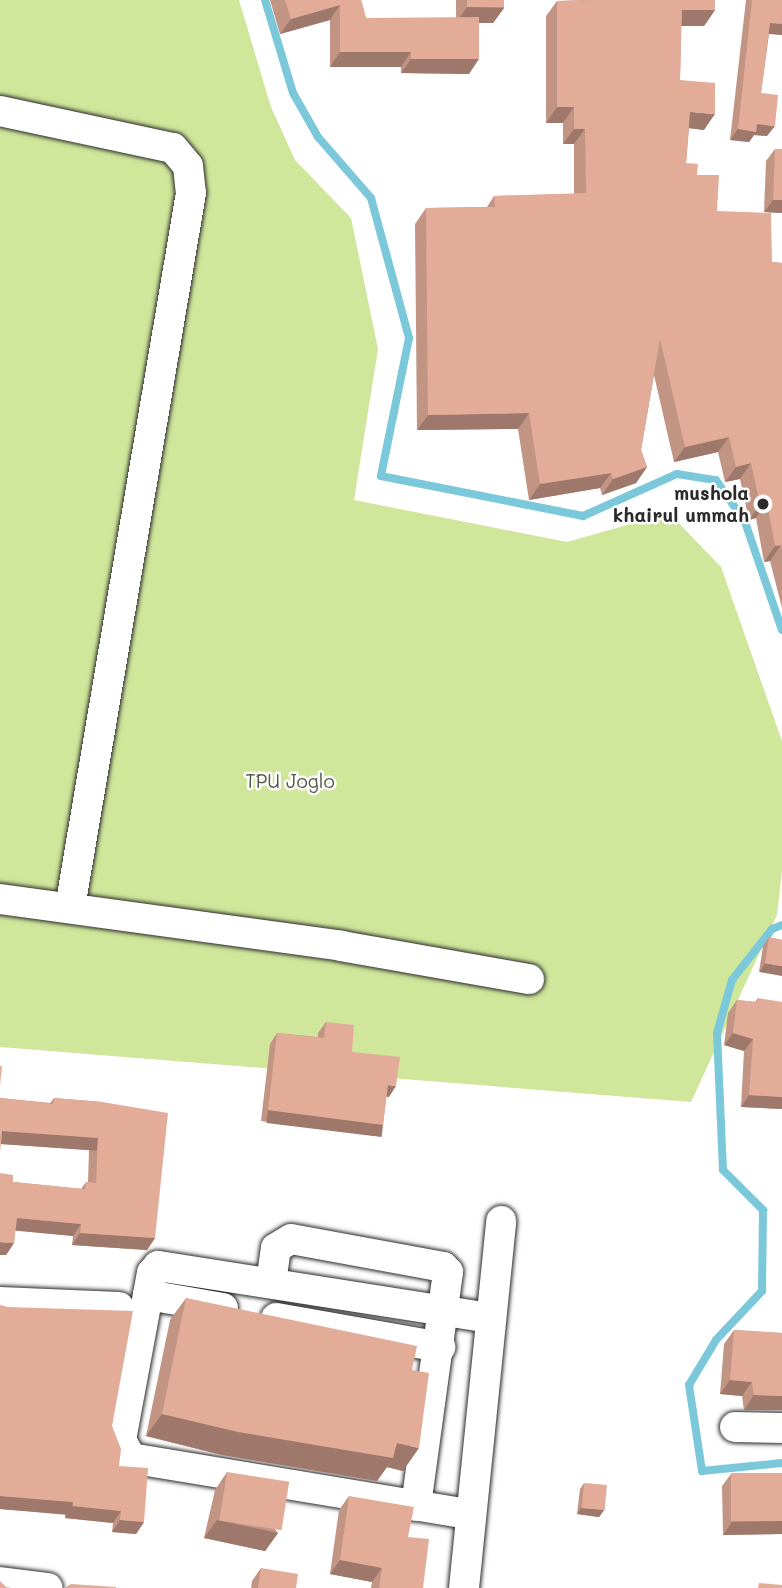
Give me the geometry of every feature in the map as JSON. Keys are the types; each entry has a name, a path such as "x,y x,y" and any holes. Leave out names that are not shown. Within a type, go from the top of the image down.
{"street":[{"path":"0,111 173,148 188,166 191,193 70,908"},
{"path":"0,899 529,979"},
{"path":"464,1588 468,1514 501,1221"},
{"path":"271,1283 276,1248 291,1239 443,1267 449,1279 416,1506"},
{"path":"468,1514 131,1458 121,1440 152,1273 167,1264 491,1318"},
{"path":"148,1295 440,1347"},
{"path":"0,1302 119,1307"},
{"path":"734,1427 782,1428"},
{"path":"0,1581 48,1588"}],"green space":[{"name":"TPU Joglo","path":"0,0 239,0 271,107 295,160 351,218 378,349 354,500 567,542 669,513 721,567 782,741 782,871 777,915 691,1102 0,1047"}],"building":[{"path":"285,0 361,0 366,18 479,17 479,59 411,59 411,52 340,52 340,5 291,19"},
{"path":"467,0 504,0 504,7 467,7"},
{"path":"715,0 715,10 682,10 680,80 715,83 715,114 690,112 686,163 698,164 697,175 719,175 717,211 771,213 772,262 782,263 782,549 781,545 775,546 767,502 760,504 751,463 736,467 729,437 685,447 660,339 641,450 647,467 613,479 611,473 540,484 529,413 428,415 426,208 495,207 494,196 586,193 585,129 574,129 574,107 557,107 557,1"},
{"path":"752,0 782,0 782,24 770,23 761,93 778,95 775,126 757,124 756,132 738,129"},
{"path":"775,149 782,149 782,200 773,200"},
{"path":"769,937 782,940 782,966 765,963"},
{"path":"758,998 782,1002 782,1097 749,1095 753,1039 733,1033 737,1000 757,1002"},
{"path":"326,1022 354,1025 352,1052 400,1057 396,1086 388,1085 383,1125 268,1110 277,1033 324,1038"},
{"path":"0,1098 53,1104 54,1098 102,1102 168,1113 155,1238 80,1233 81,1224 17,1218 14,1243 0,1242 0,1173 13,1175 13,1182 85,1189 86,1182 96,1183 98,1138 2,1131 0,1153"},
{"path":"186,1298 417,1346 412,1370 429,1373 419,1448 397,1443 393,1458 238,1432 162,1414"},
{"path":"0,1305 133,1311 112,1426 121,1449 119,1466 148,1468 144,1522 120,1520 121,1511 73,1506 73,1502 0,1496"},
{"path":"734,1330 782,1333 782,1396 754,1395 752,1382 730,1380"},
{"path":"227,1472 289,1482 282,1530 219,1520"},
{"path":"731,1473 782,1473 782,1521 731,1521"},
{"path":"584,1483 607,1485 605,1510 582,1508"},
{"path":"349,1496 414,1507 408,1537 429,1539 423,1588 379,1588 382,1568 340,1560"},
{"path":"261,1568 298,1574 296,1588 258,1588"},
{"path":"759,1583 782,1585 782,1588 758,1588"},
{"path":"71,1584 116,1587 116,1588 64,1588"}],"waterway":[{"path":"265,0 293,93 318,137 371,198 409,338 381,476 583,516 677,474 716,480 745,522 782,630"},
{"path":"782,925 772,929 732,980 717,1033 723,1170 763,1210 762,1291 716,1340 689,1385 702,1471 782,1463"}],"place":[{"name":"mushola khairul ummah","path":"763,504"}]}
